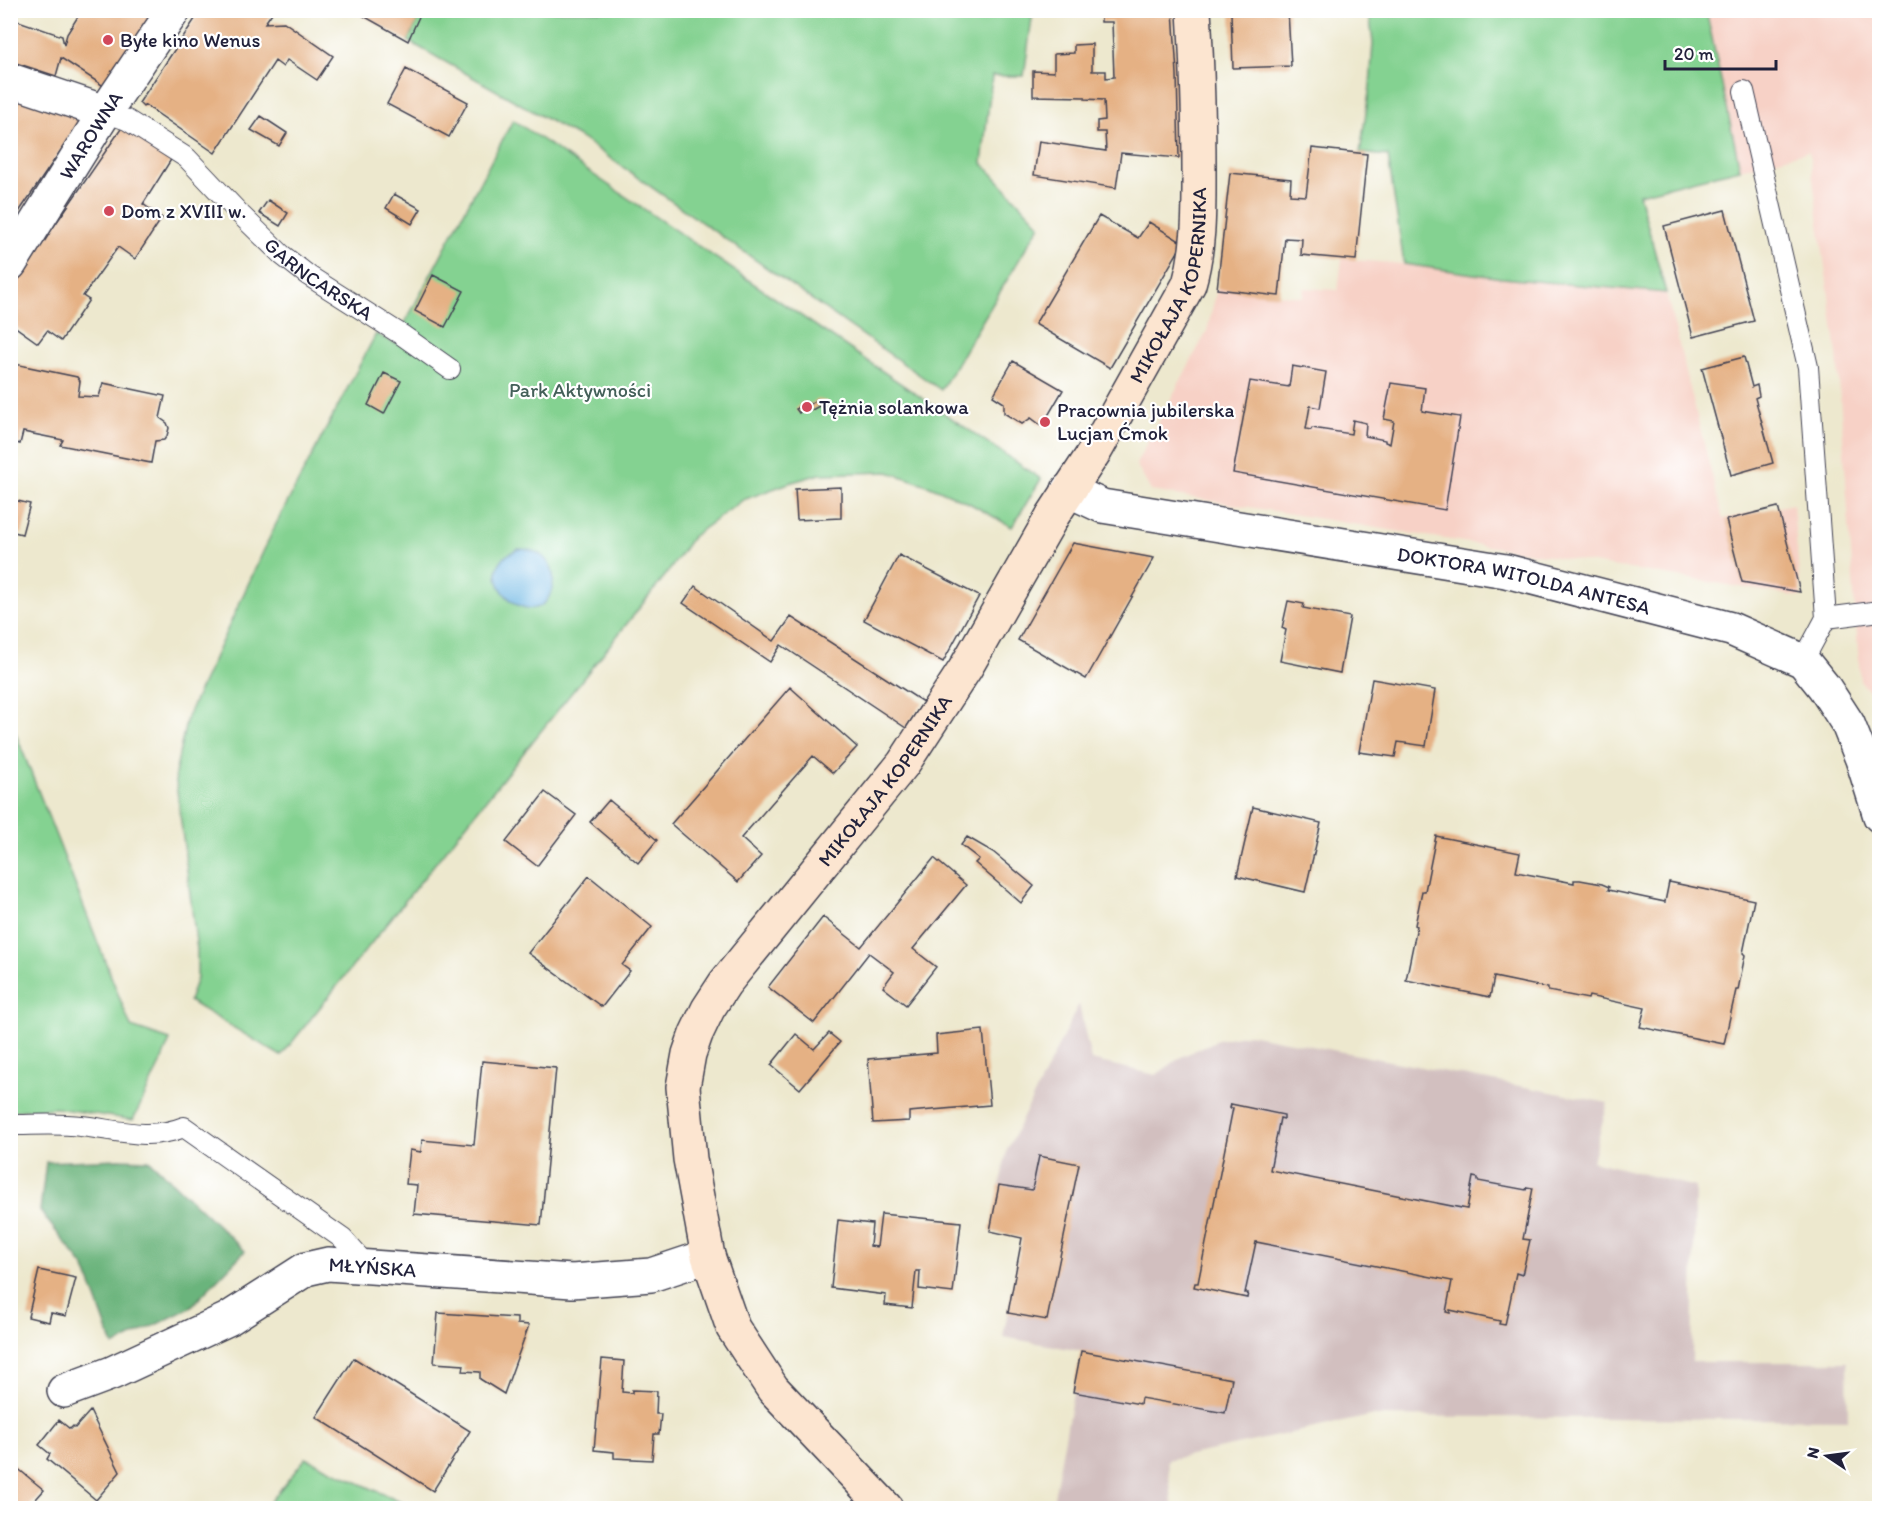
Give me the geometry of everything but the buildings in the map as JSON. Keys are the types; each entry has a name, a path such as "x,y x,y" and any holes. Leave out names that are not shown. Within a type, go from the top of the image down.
{"street":[{"name":"WAROWNA","path":"10,264 105,112 174,10"},
{"name":"MIKOŁAJA KOPERNIKA","path":"886,1509 773,1389 733,1329 708,1256 690,1159 683,1087 688,1054 708,1009 725,983 903,764 965,669 1068,490 1097,448 1189,284 1195,261 1199,224 1199,95 1194,10"},
{"name":"GARNCARSKA","path":"10,80 105,112"},
{"name":"DOKTORA WITOLDA ANTESA","path":"1068,490 1102,506 1506,571 1731,629 1803,661 1824,687 1848,724 1880,816"},
{"name":"MŁYŃSKA","path":"64,1391 112,1373 228,1319 306,1269 328,1264 572,1281 651,1275 708,1256"}],"lane":[{"path":"1744,92 1808,367 1826,618 1803,661"},
{"name":"GARNCARSKA","path":"105,112 127,120 187,158 282,255 309,276 402,335 450,369"},
{"path":"1826,618 1880,611"},
{"path":"10,1125 80,1126 138,1135 162,1134 184,1127 343,1239 368,1267"}],"shaded area":[{"path":"1706,11 1879,11 1879,704 1860,680 1837,354 1809,151 1740,169"},
{"path":"1342,259 1404,264 1502,278 1666,293 1723,519 1793,504 1801,597 1151,491 1136,464 1207,331 1217,289 1303,297 1304,288 1338,290"},
{"path":"1079,1004 1091,1060 1156,1075 1181,1057 1218,1040 1249,1034 1608,1103 1592,1161 1695,1187 1692,1362 1847,1362 1848,1420 1370,1416 1167,1460 1173,1508 1052,1508 1081,1351 1003,1337 1022,1238 990,1231 1007,1150"}],"green space":[{"path":"1706,10 1740,169 1639,194 1666,293 1502,278 1404,264 1388,156 1360,153 1370,86 1373,43 1369,11"},
{"path":"422,11 1033,11 1024,76 992,76 982,163 1040,225 941,390 584,140 408,41"},
{"name":"Park Aktywności","path":"513,120 1041,479 1012,527 969,503 930,486 888,472 820,474 743,500 692,537 669,571 281,1056 189,1001 197,978 197,950 175,774 187,717 275,526 376,334 396,344"},
{"path":"10,719 131,1027 170,1040 133,1120 56,1108 11,1111"},
{"path":"149,1160 245,1251 190,1308 113,1346 85,1268 40,1211 46,1162"},
{"path":"306,1458 413,1508 265,1508"}],"water":[{"path":"519,549 536,552 551,568 553,583 551,592 542,605 531,608 518,605 507,596 499,584 497,571 503,559"}],"place":[{"name":"Byłe kino Wenus","path":"108,40"},
{"name":"Dom z XVIII w.","path":"109,211"},
{"name":"Tężnia solankowa","path":"807,407"},
{"name":"Pracownia jubilerska Lucjan Ćmok","path":"1045,422"}]}
